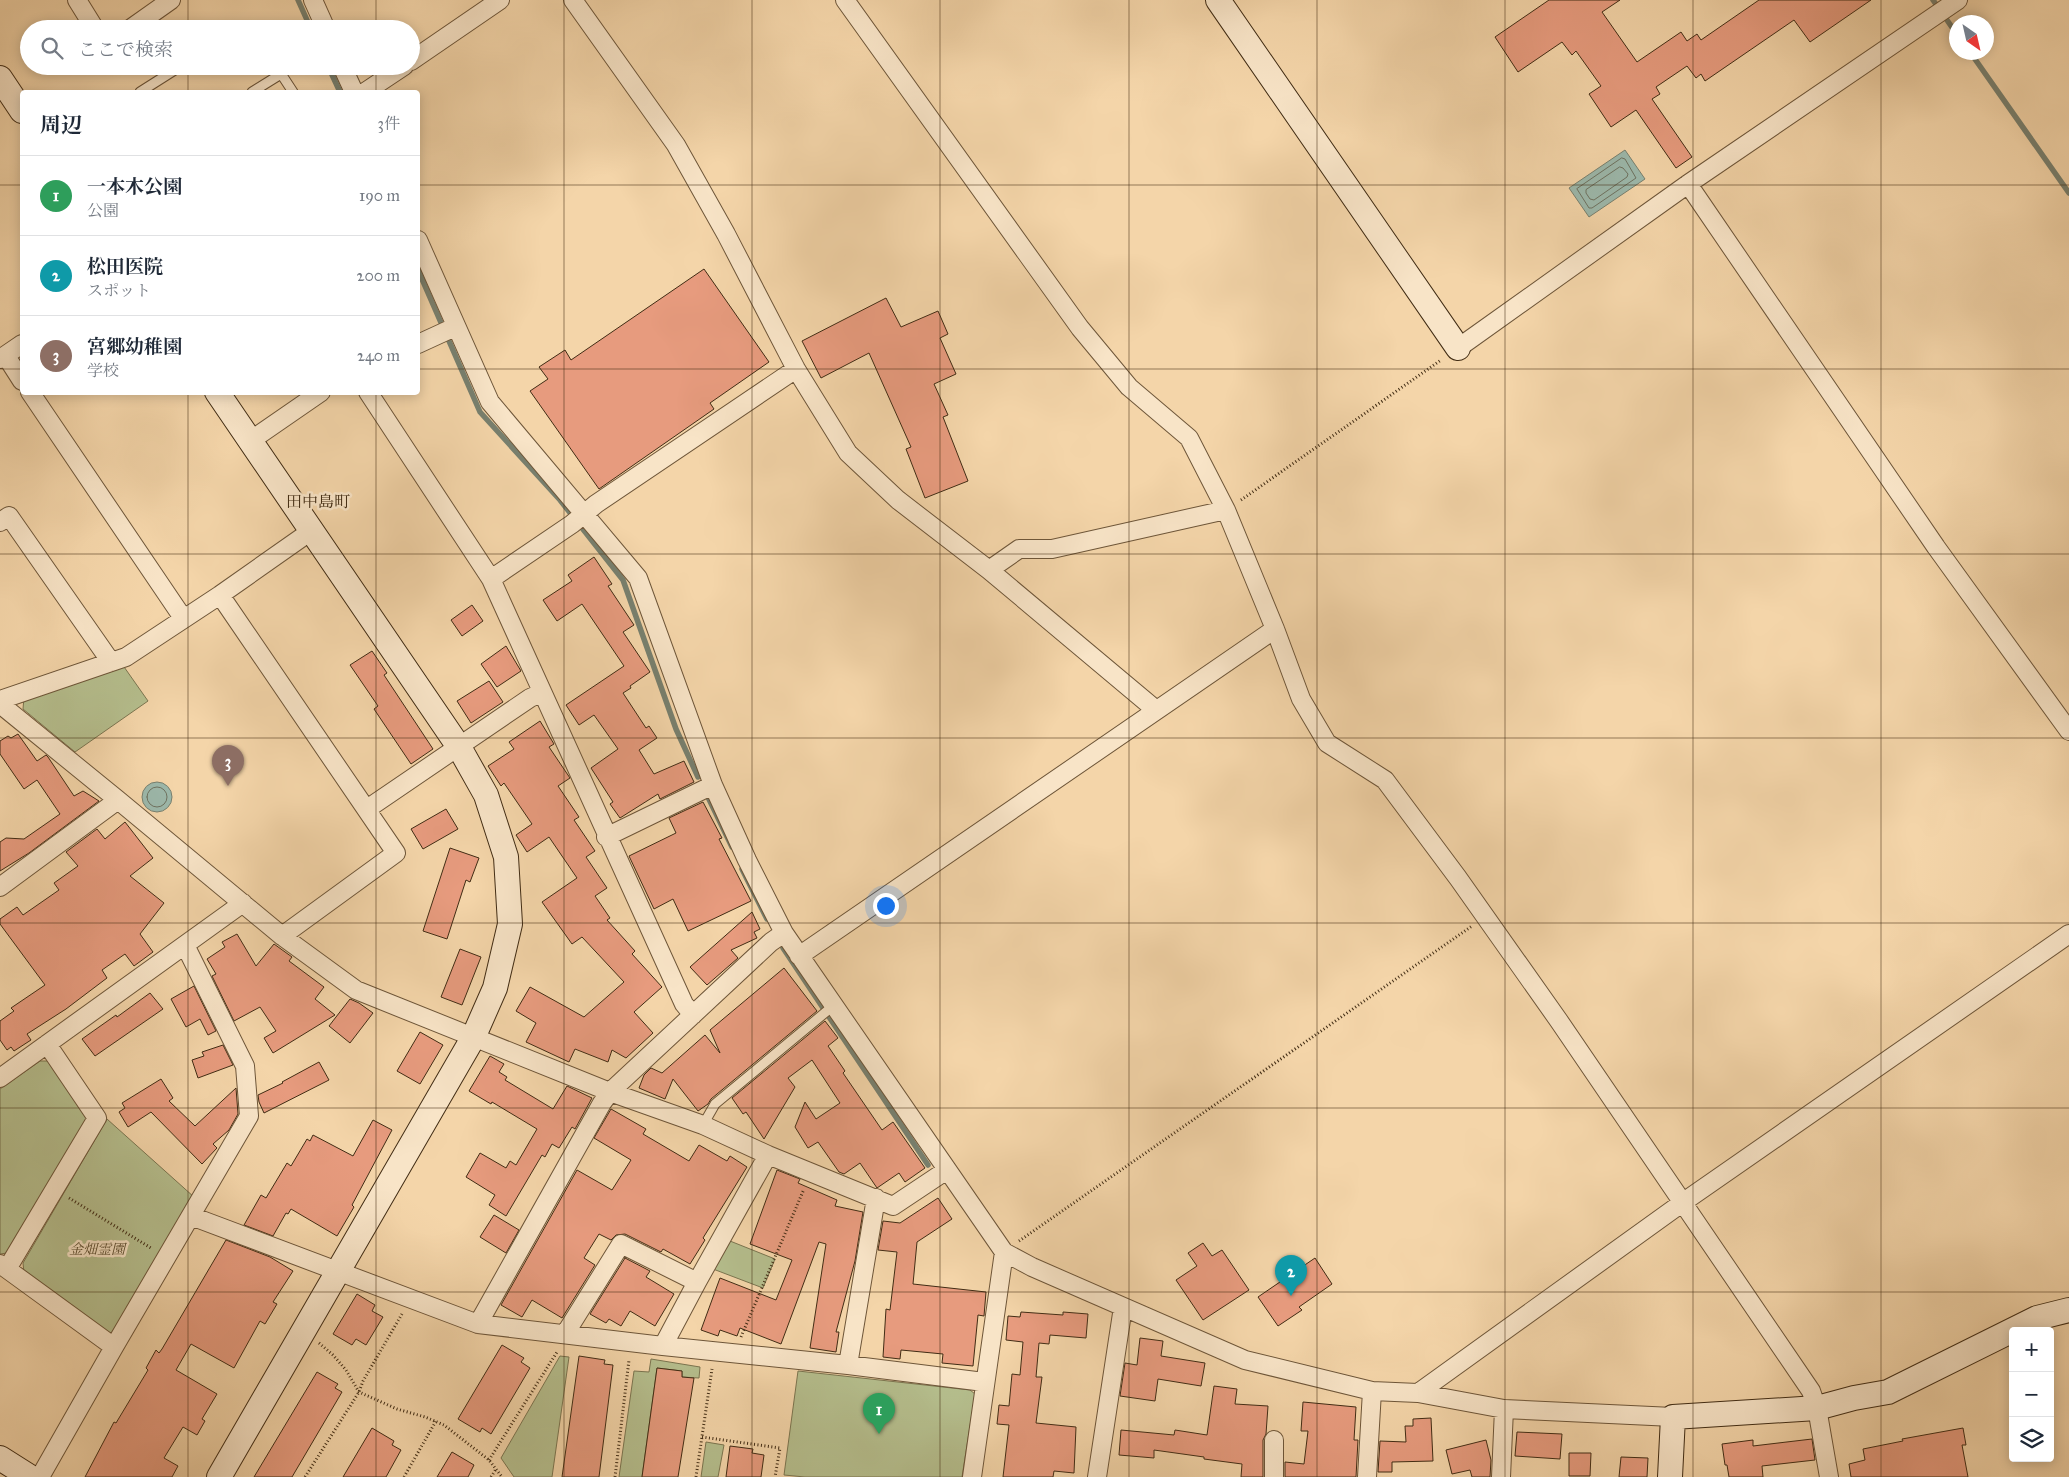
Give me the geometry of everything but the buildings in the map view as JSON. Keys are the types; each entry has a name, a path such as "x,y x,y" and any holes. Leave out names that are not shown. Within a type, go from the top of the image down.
{"street":[{"path":"77,0 89,20"},
{"path":"143,20 171,0"},
{"path":"313,0 322,20"},
{"path":"420,55 500,0"},
{"path":"573,0 676,145 726,234 796,369 848,453 898,500 989,570 1156,710"},
{"path":"845,0 1080,328 1129,387 1189,438 1226,510 1276,629 1301,699 1327,743 1385,780 1485,917 1811,1391 1817,1408 1829,1477"},
{"path":"1218,0 1458,348 1688,184 1958,0"},
{"path":"346,75 353,90"},
{"path":"368,90 390,75"},
{"path":"0,78 20,108"},
{"path":"1688,184 1936,548 2069,731"},
{"path":"420,245 490,402 638,578 713,785 747,860 784,933 1004,1252 1032,1267 1245,1360 1372,1391 1418,1393 1504,1409 1674,1417 1817,1408 1854,1398 1888,1392 2029,1322 2069,1310"},
{"path":"420,343 455,327"},
{"path":"20,345 3,358 20,379"},
{"path":"491,579 604,499 796,369"},
{"path":"32,395 182,618"},
{"path":"218,395 459,747 486,795 506,857 510,924 495,988 473,1038 219,1477"},
{"path":"250,441 317,395"},
{"path":"370,395 491,579 606,836 684,1004 693,1015"},
{"path":"989,570 1019,549 1052,549 1226,510"},
{"path":"0,522 9,516 111,662"},
{"path":"0,700 126,657 182,618 220,595 311,531"},
{"path":"220,595 396,853 282,936"},
{"path":"799,956 1276,629"},
{"path":"367,809 530,698 541,693"},
{"path":"0,704 282,936 356,990 610,1092 703,1125 768,1155 892,1206 947,1170"},
{"path":"606,836 713,785"},
{"path":"0,887 118,800"},
{"path":"0,1078 243,903"},
{"path":"478,1324 602,1103 610,1092 784,933"},
{"path":"1418,1393 1682,1203 2069,934"},
{"path":"40,1477 249,1116 245,1066 185,945"},
{"path":"47,1044 97,1118 54,1190 4,1266 114,1347"},
{"path":"664,1346 697,1282 768,1155"},
{"path":"848,1365 876,1198"},
{"path":"191,1216 478,1324 564,1341 664,1346 848,1365 984,1382"},
{"path":"564,1341 621,1244 697,1282"},
{"path":"972,1477 1004,1252"},
{"path":"1097,1477 1122,1307"},
{"path":"1367,1477 1372,1391"},
{"path":"1501,1477 1504,1409"},
{"path":"1670,1477 1674,1417"},
{"path":"1274,1440 1274,1477"},
{"path":"0,1458 30,1477"}],"lane":[{"path":"143,90 166,75"},
{"path":"254,90 272,75"},
{"path":"281,75 292,90"},
{"path":"703,1125 715,1104 833,1006"}],"path":[{"path":"1226,510 1458,348"},
{"path":"1004,1252 1485,917"},
{"path":"735,1354 811,1172"},
{"path":"54,1190 167,1257"},
{"path":"306,1477 359,1392 363,1381 411,1300"},
{"path":"314,1339 333,1355 346,1370 359,1392 396,1409 444,1425 489,1460 502,1477"},
{"path":"489,1460 555,1352 564,1341"},
{"path":"696,1477 714,1351"},
{"path":"615,1477 630,1360 620,1358"},
{"path":"404,1477 436,1421"},
{"path":"702,1437 780,1448 775,1477"},
{"path":"491,1477 496,1469"}],"green space":[{"path":"122,664 148,701 75,752 23,709 24,697"},
{"path":"40,1061 48,1061 85,1112 88,1121 7,1253 0,1254 0,1089"},
{"name":"金畑霊園","path":"107,1119 194,1197 118,1328 109,1334 24,1273 23,1263"},
{"path":"730,1241 775,1259 763,1288 713,1269"},
{"path":"560,1356 569,1357 552,1477 514,1477 501,1458"},
{"path":"651,1359 700,1367 699,1378 682,1377 682,1371 657,1368 642,1477 619,1477 634,1371 649,1372"},
{"path":"798,1371 970,1390 975,1394 962,1477 805,1477 784,1475"},
{"path":"706,1442 724,1445 718,1477 701,1477"}],"water":[{"path":"1625,150 1645,179 1589,217 1569,188"},
{"path":"157,782 168,786 172,797 168,808 157,812 146,808 142,797 146,786"}],"waterway":[{"path":"298,0 307,20"},
{"path":"1933,0 1949,23"},
{"path":"1976,60 2069,193"},
{"path":"332,75 339,90"},
{"path":"420,275 480,412 560,500 623,580 676,729 698,777"},
{"path":"708,797 732,847"},
{"path":"742,869 767,919"},
{"path":"783,948 928,1165"}],"place":[{"name":"宮郷幼稚園","path":"228,786"},
{"name":"松田医院","path":"1291,1296"},
{"name":"一本木公園","path":"879,1434"}],"district":[{"name":"田中島町","path":"318,501"}]}
